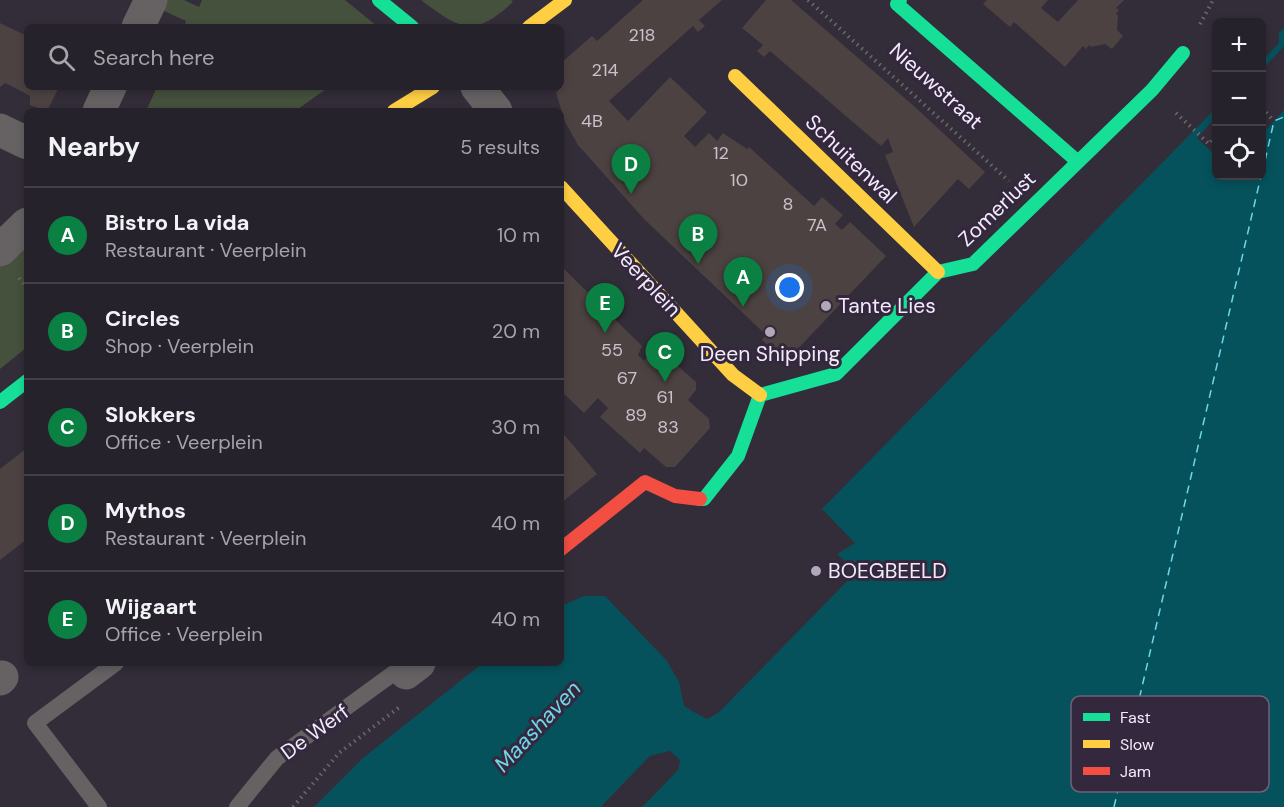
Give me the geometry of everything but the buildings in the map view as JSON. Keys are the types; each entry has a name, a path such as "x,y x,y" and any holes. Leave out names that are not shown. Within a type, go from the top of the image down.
{"street":[{"path":"139,24 151,0"},
{"path":"379,0 408,24"},
{"path":"533,24 565,0"},
{"name":"Nieuwstraat","path":"900,0 897,3 1077,161"},
{"name":"Zomerlust","path":"938,272 973,264 1152,90 1183,53"},
{"name":"Schuitenwal","path":"735,76 938,272"},
{"path":"100,108 109,90"},
{"path":"399,108 428,90"},
{"path":"479,90 494,108"},
{"path":"0,130 24,142"},
{"name":"Veerplein","path":"564,190 733,375 760,395"},
{"path":"0,250 24,227"},
{"path":"564,547 645,482 675,496 704,499 738,456 760,395 836,374 938,272"},
{"path":"0,402 24,383"}],"lane":[{"path":"99,807 35,723 113,666"},
{"name":"De Werf","path":"237,807 277,758 406,667"}],"path":[{"name":"Nieuwstraat","path":"808,0 1035,202"},
{"path":"1266,112 1274,121"},
{"path":"1184,121 1209,144 1212,141"},
{"path":"292,807 339,753 419,692 406,667"}],"green space":[{"path":"164,0 184,0 199,7 202,0 345,0 374,24 185,24 186,21 160,9"},
{"path":"421,0 511,0 513,2 499,14 480,24 460,24 446,18"},
{"path":"156,90 325,90 299,108 147,108"},
{"path":"24,245 24,349 0,369 0,264"}],"water":[{"name":"Maashaven","path":"1284,28 1284,807 642,807 678,770 680,760 670,751 650,756 601,807 314,807 363,758 479,666 564,666 564,605 584,596 605,596 667,661 679,682 684,706 707,719 719,712 851,577 851,568 837,554 855,543 822,509 1212,112 1212,180 1266,180 1266,57 1279,43 1279,33"}],"pier":[{"path":"1284,46 1284,110 1266,130 1266,72 1266,66"},
{"path":"1212,121 1212,152 1197,138"},
{"path":"837,554 851,568 851,577 719,712 707,719 690,710 692,708 707,716 717,710 848,576 848,570 835,556"},
{"path":"670,751 680,761 678,770 642,807 639,807 676,768 677,762 669,754 652,759 605,807 601,807 650,756"}],"ferry route":[{"path":"1266,156 1274,121 1284,117"},
{"path":"1140,696 1260,180"},
{"path":"1114,807 1117,792"}],"traffic: fast":[{"path":"379,0 408,24"},
{"path":"900,0 897,4 1077,161"},
{"path":"760,395 836,374 938,272 973,264 1152,90 1183,53"},
{"path":"0,402 24,383"},
{"path":"700,499 704,499 738,456 760,395"}],"traffic: slow":[{"path":"533,24 565,0"},
{"path":"735,76 938,272"},
{"path":"399,108 428,90"},
{"path":"564,190 733,375 760,395"}],"traffic: jam":[{"path":"564,547 645,482 675,496 700,499"}],"place":[{"name":"Mythos","path":"631,194"},
{"name":"Circles","path":"698,264"},
{"name":"Tante Lies","path":"826,306"},
{"name":"Bistro La vida","path":"743,307"},
{"name":"Deen Shipping","path":"770,332"},
{"name":"Wijgaart","path":"605,333"},
{"name":"Slokkers","path":"665,382"},
{"name":"BOEGBEELD","path":"816,571"}]}
